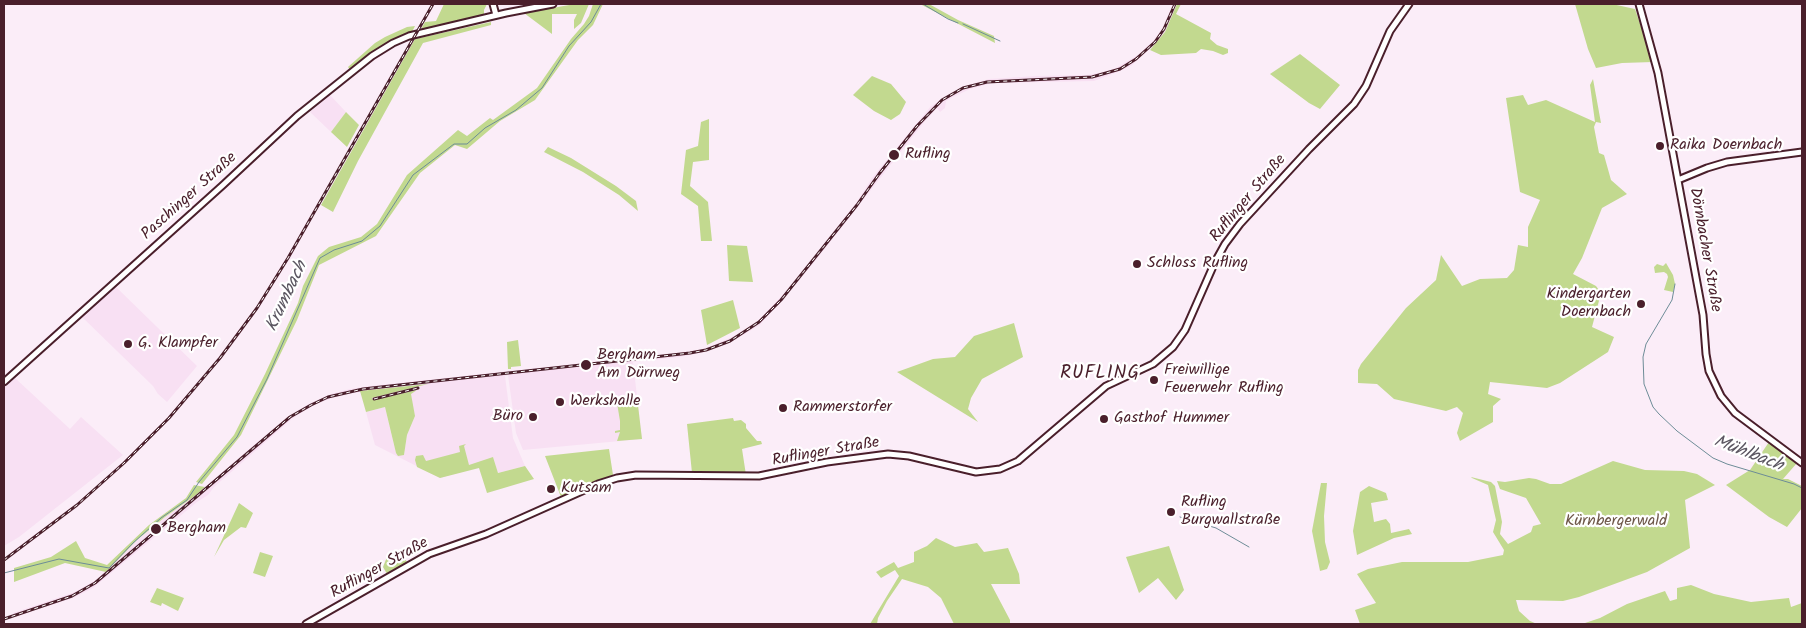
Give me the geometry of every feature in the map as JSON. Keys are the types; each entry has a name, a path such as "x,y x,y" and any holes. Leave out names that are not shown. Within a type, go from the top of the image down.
{"street":[{"path":"493,4 496,15"},
{"name":"Paschinger Straße","path":"4,382 86,307 98,293 299,118 310,106 367,59 393,43 418,34 496,15 552,4"},
{"name":"Ruflinger Straße","path":"306,624 424,556 486,534 598,484 617,478 636,475 759,476 782,473 827,462 888,454 909,456 976,472 993,471 1012,465 1026,456 1106,386 1150,365 1169,351 1184,330 1215,262 1230,237 1314,143 1348,112 1361,95 1390,31 1409,4"},
{"name":"Dörnbacher Straße","path":"1639,4 1656,63 1703,315 1706,359 1712,379 1721,396 1734,413 1802,463"},
{"path":"1678,180 1727,162 1802,152"}],"shaded area":[{"path":"1173,4 1177,4 1165,32 1131,66 1094,81 992,83 970,89 953,97 946,101 945,108 940,112 937,108 815,261 760,325 727,344 704,352 633,362 642,439 523,450 516,433 508,375 505,376 513,438 525,466 498,473 493,457 479,467 440,478 375,445 366,412 385,407 396,453 404,455 407,435 415,416 409,392 373,400 372,398 423,384 344,394 315,404 293,418 214,487 208,495 93,588 73,598 13,617 13,613 75,592 98,579 137,540 196,495 284,421 307,405 331,394 372,386 689,352 707,348 741,333 759,320 792,285 857,202 872,178 931,106 963,87 989,79 1086,75 1106,72 1116,68 1138,55 1155,39 1162,29"},
{"path":"330,95 346,112 331,132 310,112"},
{"path":"115,286 197,366 167,402 81,316"},
{"path":"15,378 70,429 81,417 123,455 19,537 4,546 4,387"}],"green space":[{"path":"444,4 487,4 484,14 420,31 425,22 436,21"},
{"path":"575,4 589,4 581,23 574,29 574,20 577,14 552,14 552,34 524,13"},
{"path":"593,4 603,4 593,25 578,40 535,100 500,121 467,149 455,145 420,173 376,236 319,265 297,320 241,435 202,484 196,482 234,435 265,374 318,256 329,247 361,237 377,224 407,175 458,130 467,136 490,118 493,120 537,88 571,39 584,24"},
{"path":"920,4 929,4 958,20 994,36 995,43"},
{"path":"1177,4 1181,4 1176,14 1211,33 1210,39 1217,45 1228,49 1228,53 1223,55 1201,49 1196,53 1161,55 1150,50 1165,32"},
{"path":"1575,4 1612,4 1635,9 1653,62 1622,63 1596,68 1588,49"},
{"path":"491,22 491,25 423,43 358,161 333,212 321,205 415,39"},
{"path":"415,26 411,34 396,38 378,48 350,70 348,67 375,43 407,27"},
{"path":"1300,54 1340,85 1320,109 1270,74"},
{"path":"872,76 891,84 906,102 900,114 891,120 874,111 853,95"},
{"path":"1593,79 1601,123 1596,122 1594,127 1599,153 1604,155 1611,180 1627,194 1602,208 1582,258 1573,274 1596,286 1601,293 1592,327 1614,337 1608,352 1560,383 1547,388 1490,382 1488,394 1501,399 1493,406 1493,422 1460,441 1457,433 1463,413 1457,407 1446,411 1394,399 1377,384 1358,383 1358,370 1406,308 1436,280 1441,255 1462,286 1480,279 1507,278 1514,270 1518,245 1528,247 1528,227 1540,200 1520,192 1506,98 1523,95 1528,105 1546,100 1595,122 1590,85"},
{"path":"346,112 359,125 347,147 331,132"},
{"path":"709,119 709,160 693,162 690,186 708,202 712,241 701,241 698,206 681,194 686,150 698,146 701,122"},
{"path":"548,147 571,158 616,186 636,201 638,211 619,195 583,172 544,152"},
{"path":"727,245 747,246 753,282 729,281"},
{"path":"1666,263 1673,275 1675,284 1673,292 1664,290 1668,277 1667,274 1664,272 1655,273 1654,267 1657,264 1663,266"},
{"path":"733,300 740,328 707,345 701,310"},
{"path":"1014,323 1023,357 982,379 971,398 968,409 978,422 897,372 933,359 955,357 974,336"},
{"path":"518,340 521,366 508,369 507,342"},
{"path":"428,384 372,398 373,400 417,390 411,394 415,416 407,435 404,455 398,456 385,407 366,412 360,391"},
{"path":"637,397 642,439 617,441 620,432 615,433 615,431 620,430 620,421 617,403 613,402 619,399"},
{"path":"733,418 734,421 741,420 746,424 746,428 762,444 742,449 746,475 692,473 687,424"},
{"path":"1769,442 1797,463 1783,479 1788,479 1802,486 1802,508 1787,527 1769,517 1726,485 1750,470"},
{"path":"466,444 464,446 469,465 493,457 498,473 525,466 534,479 487,493 479,468 440,478 417,467 416,456 423,455 426,461 460,452 459,446"},
{"path":"609,449 613,475 561,497 545,456"},
{"name":"Kürnbergerwald","path":"1613,461 1645,470 1684,471 1697,474 1715,485 1685,500 1690,548 1647,572 1579,597 1563,601 1516,600 1519,611 1530,621 1537,624 1360,624 1355,610 1376,603 1357,574 1368,569 1402,562 1468,562 1503,555 1504,550 1493,532 1496,520 1488,485 1471,477 1491,482 1495,486 1502,522 1500,534 1508,544 1531,532 1533,526 1541,524 1526,498 1500,489 1497,481 1505,482 1529,478 1550,484 1561,484"},
{"path":"1321,483 1327,483 1324,516 1325,542 1330,562 1327,569 1320,571 1312,531"},
{"path":"194,485 205,487 137,540 106,572 65,563 14,582 14,568 51,557 76,541 85,558 107,565 149,525 186,498"},
{"path":"1369,486 1386,493 1388,500 1371,503 1374,522 1386,519 1390,524 1391,533 1409,529 1412,534 1394,538 1357,555 1353,531 1360,492"},
{"path":"239,503 253,513 246,528 241,527 224,540 214,557"},
{"path":"936,538 955,547 977,543 984,552 1008,548 1019,574 1020,584 991,584 1010,620 1010,624 954,624 941,598 928,587 902,579 887,601 877,624 870,624 899,576 895,570 881,578 876,572 894,562 898,568 914,562 914,552 927,546"},
{"path":"1169,546 1184,590 1176,600 1158,578 1139,593 1126,557"},
{"path":"260,552 273,556 265,577 253,573"},
{"path":"389,552 405,559 407,562 387,574 383,567"},
{"path":"1691,585 1714,594 1751,602 1789,598 1791,607 1802,603 1802,624 1582,624 1600,618 1627,604 1665,591 1670,601 1677,599 1677,588"},
{"path":"157,588 184,598 178,611 162,603 161,606 150,602"}],"waterway":[{"name":"Krumbach","path":"4,573 59,559 109,568 161,518 187,500 199,482 237,437 267,379 320,258 334,250 362,241 380,226 413,175 454,144 467,144 485,128 516,110 542,88 569,46 591,22 601,4"},
{"path":"923,4 958,23"},
{"path":"963,24 1000,41"},
{"name":"Mühlbach","path":"1675,284 1672,300 1646,344 1643,357 1644,384 1653,407 1677,431 1713,458 1802,488"},
{"path":"1180,517 1216,528 1249,547"}],"railway":[{"path":"4,560 77,505 124,463 169,418 220,358 257,308 288,258 433,4"},
{"path":"4,619 72,596 95,583 290,417 328,397 363,389 690,353 706,350 730,341 759,322 781,300 917,126 942,100 963,88 987,82 1092,77 1120,69 1136,59 1155,42 1164,29 1175,4"},
{"path":"374,399 418,388"}],"place":[{"name":"Raika Doernbach","path":"1660,146"},
{"name":"Rufling","path":"894,155"},
{"name":"Schloss Rufling","path":"1137,264"},
{"name":"Kindergarten Doernbach","path":"1641,304"},
{"name":"G. Klampfer","path":"128,344"},
{"name":"Bergham Am Dürrweg","path":"586,365"},
{"name":"Freiwillige Feuerwehr Rufling","path":"1154,380"},
{"name":"Werkshalle","path":"560,402"},
{"name":"Rammerstorfer","path":"783,408"},
{"name":"Büro","path":"533,417"},
{"name":"Gasthof Hummer","path":"1104,419"},
{"name":"Kutsam","path":"551,489"},
{"name":"Rufling Burgwallstraße","path":"1171,512"},
{"name":"Bergham","path":"156,529"}],"district":[{"name":"RUFLING","path":"1100,375"}]}
